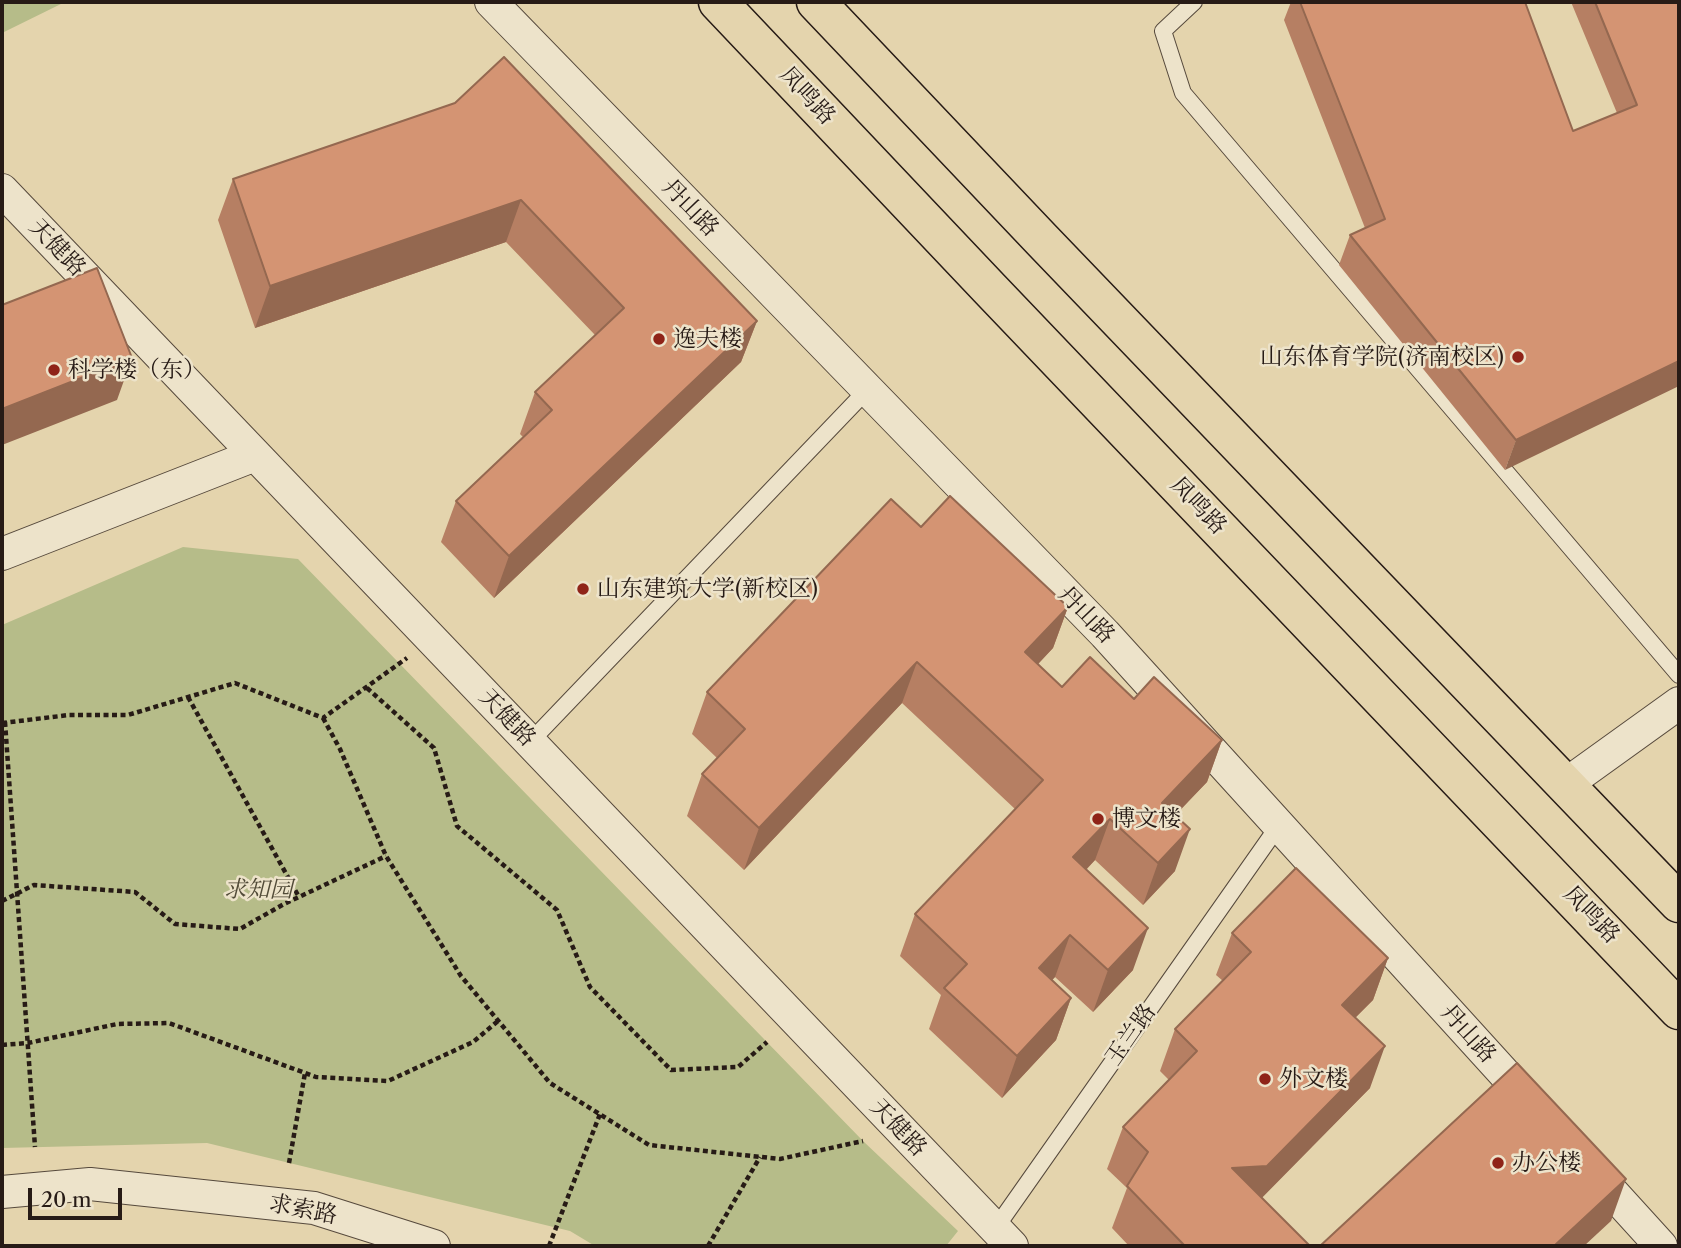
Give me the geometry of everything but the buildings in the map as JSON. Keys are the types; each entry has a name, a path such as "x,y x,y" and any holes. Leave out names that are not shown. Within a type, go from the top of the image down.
{"main road":[{"name":"凤鸣路","path":"718,2 1679,1010"},
{"path":"816,2 1679,902"}],"street":[{"name":"丹山路","path":"491,2 1105,634 1661,1246"},
{"name":"天健路","path":"2,190 530,742 997,1241"},
{"path":"2,554 255,455"},
{"path":"1565,785 1679,703"},
{"name":"求索路","path":"2,1192 90,1184 314,1208 434,1246"}],"lane":[{"path":"1194,2 1163,31 1183,93 1679,675"},
{"path":"530,742 867,390"},
{"name":"玉兰路","path":"997,1241 1279,825"}],"path":[{"path":"323,718 399,665 430,638"},
{"path":"35,1147 4,723 69,715 128,715 234,683 323,718 340,749 386,856 461,976 550,1083 649,1145 780,1159 863,1142"},
{"path":"367,688 434,748 457,826 557,910 590,987 671,1070 738,1067 767,1042"},
{"path":"188,697 299,897"},
{"path":"2,901 34,885 135,892 175,924 240,929 299,897 386,856"},
{"path":"2,1045 28,1043 117,1024 169,1023 316,1077 388,1081 473,1042 498,1020"},
{"path":"289,1163 305,1073"},
{"path":"549,1246 600,1114"},
{"path":"708,1246 760,1157"}],"green space":[{"path":"2,2 65,2 2,33"},
{"name":"求知园","path":"183,547 298,559 863,1141 958,1231 946,1246 595,1246 570,1231 207,1143 2,1148 2,625"}],"place":[{"name":"逸夫楼","path":"659,339"},
{"name":"山东体育学院(济南校区)","path":"1518,357"},
{"name":"科学楼（东）","path":"54,370"},
{"name":"山东建筑大学(新校区)","path":"583,589"},
{"name":"博文楼","path":"1098,819"},
{"name":"外文楼","path":"1265,1079"},
{"name":"办公楼","path":"1498,1163"}]}
